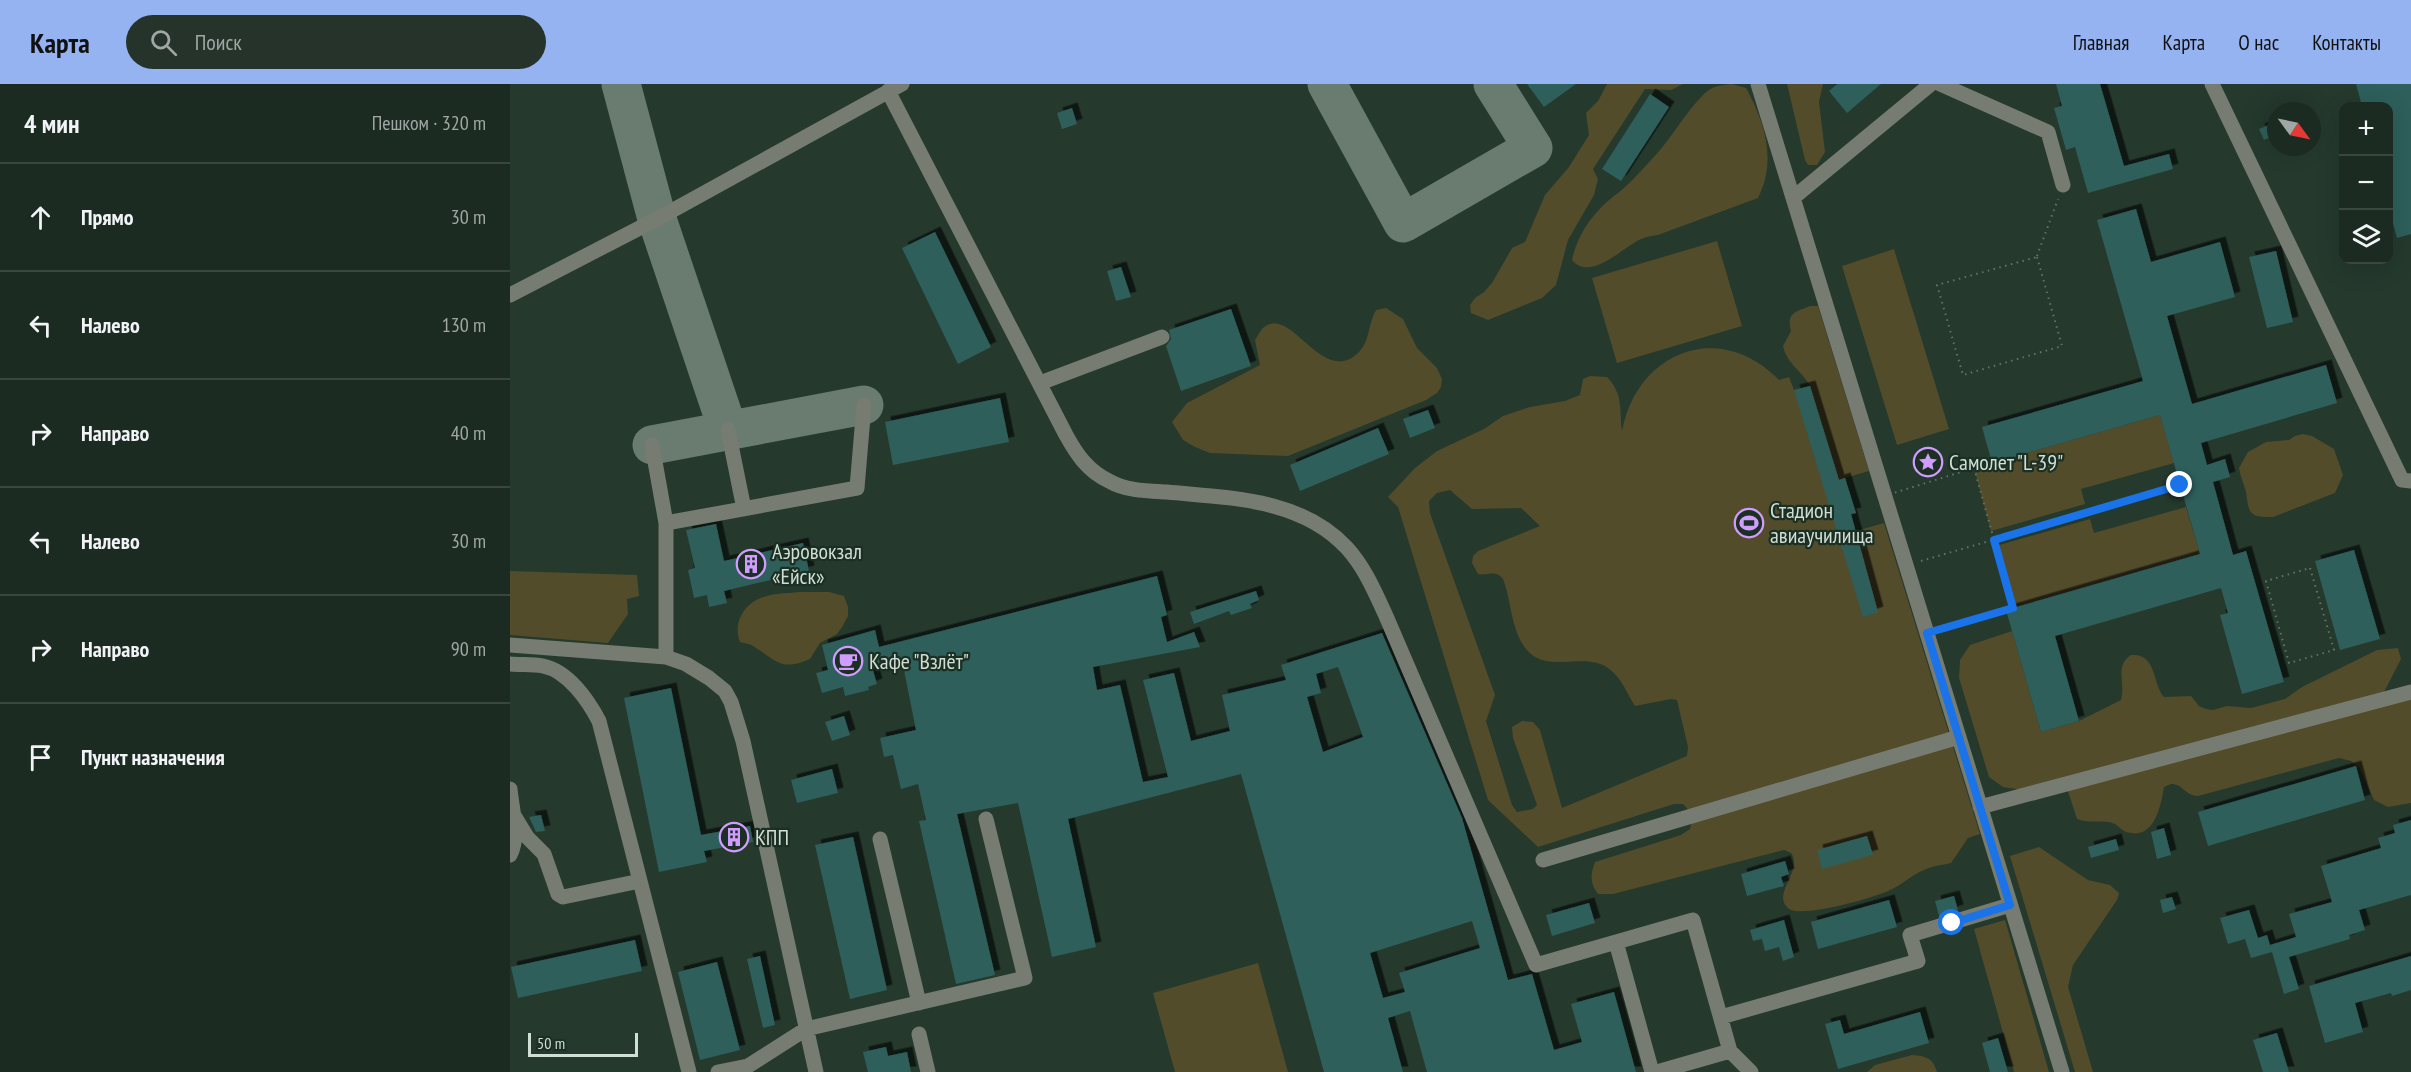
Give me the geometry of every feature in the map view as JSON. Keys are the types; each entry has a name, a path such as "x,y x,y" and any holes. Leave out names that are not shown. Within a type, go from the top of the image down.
{"street":[{"path":"1758,84 1884,496"},
{"path":"1792,198 1931,84"},
{"path":"1940,84 2048,132 2063,185"},
{"path":"2212,84 2402,480 2411,481"},
{"path":"510,295 657,219 895,88 1077,455 1091,470 1110,482 1134,489 1240,500 1280,507 1321,528 1347,548 1364,571 1386,616 1536,965 1693,920 1730,1051 1751,1072"},
{"path":"1040,383 1162,337"},
{"path":"666,524 857,488 864,405"},
{"path":"728,430 744,509"},
{"path":"652,445 666,524 666,657"},
{"path":"1927,633 2062,1072"},
{"path":"510,645 666,657 699,671 720,686 728,696 739,727 762,824 816,1072"},
{"path":"510,664 544,666 556,671 591,705 599,721 689,1072"},
{"path":"1980,807 2411,692"},
{"path":"1543,860 1959,737"},
{"path":"510,789 515,834 510,855"},
{"path":"513,814 527,837 544,854 558,894 563,897 640,881"},
{"path":"718,1072 748,1066 806,1029 1025,978 986,819"},
{"path":"880,839 919,1003"},
{"path":"1721,1017 1918,961 1910,935 2010,905"},
{"path":"1616,942 1652,1072"},
{"path":"919,1034 928,1072"},
{"path":"1657,1072 1730,1051"}],"path":[{"path":"2037,257 1937,285 1963,375 2062,346 2037,257 2063,185"},
{"path":"1974,468 2013,608 1927,633 1884,496 1974,468"},
{"path":"1906,566 2180,485"},
{"path":"2310,568 2334,650 2289,663 2266,581 2310,568"}],"shaded area":[{"path":"1607,84 1683,84 1671,90 1645,89 1593,169 1598,179 1594,195 1568,240 1556,285 1542,298 1488,320 1471,313 1470,305 1492,283 1512,248 1525,242 1545,195 1569,167 1589,135 1586,113 1598,101"},
{"path":"1732,84 1746,88 1763,128 1768,156 1767,170 1758,198 1658,235 1641,239 1596,265 1579,266 1572,260 1578,240 1595,214 1660,150 1697,101 1713,88"},
{"path":"1787,84 1823,84 1819,102 1825,152 1817,165 1808,165 1805,160"},
{"path":"1717,241 1742,326 1617,363 1592,278"},
{"path":"1894,249 1949,429 1897,445 1842,266"},
{"path":"1810,306 1818,306 1869,471 1845,478 1856,513 1851,515 1856,531 1884,523 1980,834 1968,838 1951,863 1927,869 1880,894 1822,909 1796,911 1789,909 1784,903 1783,896 1794,867 1794,860 1791,853 1784,850 1613,894 1598,894 1592,879 1595,862 1681,835 1690,829 1690,813 1683,804 1674,804 1538,847 1488,800 1398,507 1388,497 1415,468 1437,451 1484,429 1503,416 1530,407 1565,401 1580,395 1583,379 1590,376 1607,377 1616,390 1620,402 1622,431 1631,403 1645,381 1663,364 1684,353 1707,348 1732,351 1756,361 1779,380 1789,377 1794,390 1810,386 1791,363 1783,346 1791,331 1791,316","holes":["1450,490 1472,509 1521,508 1540,526 1478,551 1473,556 1472,563 1478,574 1497,574 1503,579 1514,624 1526,649 1544,661 1598,663 1608,668 1620,681 1635,706 1671,699 1677,700 1688,747 1687,756 1562,808 1540,730 1533,722 1522,721 1512,727 1513,738 1537,805 1533,809 1517,812 1512,805 1486,721 1495,695 1430,513 1429,501 1437,493"]},
{"path":"1386,308 1403,319 1417,348 1437,368 1442,379 1437,393 1426,400 1288,456 1210,453 1183,440 1172,422 1187,403 1260,365 1255,340 1263,328 1274,323 1285,326 1320,354 1332,360 1345,361 1363,348 1376,310"},
{"path":"2160,415 2174,463 2081,489 2085,504 1991,531 1974,468"},
{"path":"2303,434 2312,436 2334,449 2343,475 2335,493 2273,517 2254,515 2249,509 2239,468 2248,452 2266,442 2289,440"},
{"path":"2186,507 2200,554 2013,608 1996,546 2090,519 2094,533"},
{"path":"510,571 637,575 639,596 627,599 628,614 608,643 510,635"},
{"path":"829,592 844,596 848,607 848,616 837,634 820,643 810,659 800,663 779,663 752,645 740,642 739,620 753,602 771,595"},
{"path":"2012,631 2041,732 2079,721 2121,700 2123,664 2131,655 2139,656 2150,664 2164,697 2191,696 2199,706 2213,710 2227,706 2251,708 2285,699 2302,687 2377,650 2398,648 2401,659 2384,692 2411,697 2411,803 2388,807 2374,800 2359,767 2351,761 2339,758 2198,796 2171,784 2164,787 2158,812 2150,827 2136,833 2125,831 2111,823 2077,819 2064,779 2024,790 2003,787 1989,777 1959,678 1960,660 1970,645"},
{"path":"2039,847 2088,880 2110,885 2119,893 2117,900 2073,965 2068,987 2093,1072 2075,1072 2010,856"},
{"path":"2005,920 2049,1072 2014,1072 1974,929"},
{"path":"1258,963 1288,1072 1175,1072 1153,993"},
{"path":"1912,1055 1928,1059 1937,1072 1867,1072 1875,1065"}],"building":[{"path":"1527,84 1576,84 1544,107"},
{"path":"1837,84 1881,84 1847,113 1829,91"},
{"path":"2056,84 2100,84 2124,166 2169,154 2173,169 2088,193 2075,147 2066,150 2054,108 2062,106"},
{"path":"2356,84 2411,84 2411,234 2397,238 2393,223 2393,102 2361,102"},
{"path":"1650,94 1669,107 1621,181 1602,169"},
{"path":"1072,108 1077,124 1062,129 1057,113"},
{"path":"2267,126 2267,139 2264,140 2259,129"},
{"path":"2136,209 2151,262 2220,242 2235,297 2167,316 2192,404 2326,365 2337,403 2201,443 2207,465 2225,459 2230,477 2213,482 2233,555 2246,551 2284,682 2242,694 2220,615 2228,613 2221,588 2055,636 2079,721 2041,732 2006,610 2200,554 2160,415 1992,463 1982,427 2143,381 2097,220"},
{"path":"935,232 991,347 958,364 902,248"},
{"path":"2276,251 2293,322 2267,328 2249,257"},
{"path":"1121,267 1131,297 1116,301 1107,271"},
{"path":"1231,309 1251,366 1181,391 1166,346 1171,339 1169,330"},
{"path":"1810,386 1839,480 1845,478 1856,513 1851,514 1878,612 1863,617 1794,390"},
{"path":"1000,398 1009,442 893,465 885,422"},
{"path":"1428,410 1435,428 1410,438 1403,419"},
{"path":"1378,428 1389,454 1300,491 1290,465"},
{"name":"Аэровокзал «Ейск»","path":"716,524 724,561 803,543 809,571 724,591 727,603 709,607 707,595 694,598 688,570 695,568 686,530"},
{"path":"2354,550 2380,639 2340,650 2315,561"},
{"path":"1157,576 1167,615 1161,617 1167,642 1194,632 1200,647 1093,667 1097,690 1120,685 1143,782 1168,777 1143,680 1174,673 1191,741 1230,731 1222,695 1286,680 1281,665 1382,633 1462,818 1508,980 1532,974 1554,1050 1582,1042 1571,1004 1614,992 1636,1072 1427,1072 1410,1011 1388,1018 1403,1072 1324,1072 1241,774 1068,819 1096,947 1052,957 1018,803 957,814 995,975 956,984 919,821 926,820 918,784 901,789 893,755 884,757 880,738 916,730 902,660 872,667 877,684 868,687 869,690 845,696 843,687 822,693 816,673 828,670 822,645 875,630 879,647","holes":["1338,667 1363,737 1323,752 1307,697 1321,693 1316,674","1472,921 1480,948 1399,973 1405,992 1383,998 1370,953"]},
{"path":"1256,591 1259,600 1250,604 1252,608 1231,615 1229,611 1194,624 1190,612"},
{"path":"671,688 701,835 750,826 753,842 704,851 707,862 659,872 624,698"},
{"path":"844,716 850,735 832,741 825,722"},
{"path":"2356,766 2365,800 2208,846 2198,812"},
{"path":"832,769 838,793 797,803 791,780"},
{"path":"541,815 545,831 536,832 529,817"},
{"path":"2411,820 2411,895 2359,910 2365,930 2349,935 2350,939 2289,957 2299,989 2284,994 2270,945 2296,937 2289,914 2332,902 2321,866 2381,848 2378,838 2395,833 2393,825"},
{"path":"2164,828 2171,855 2157,859 2151,832"},
{"path":"1867,836 1873,855 1822,869 1817,850"},
{"path":"853,837 887,990 850,999 815,845"},
{"path":"2116,839 2119,850 2091,858 2088,847"},
{"path":"1785,861 1789,874 1781,877 1784,886 1747,896 1741,874"},
{"path":"1954,896 1958,910 1939,916 1935,901"},
{"path":"2172,897 2176,909 2163,913 2160,900"},
{"path":"1889,900 1897,927 1818,949 1811,922"},
{"path":"1589,903 1595,923 1552,936 1546,915"},
{"path":"2249,910 2258,938 2267,935 2272,952 2251,958 2245,939 2228,944 2220,918"},
{"path":"1784,920 1794,957 1783,961 1779,947 1765,951 1762,939 1753,941 1750,930"},
{"path":"635,940 642,971 518,998 511,967"},
{"path":"760,956 775,1025 763,1028 747,959"},
{"path":"2411,956 2411,990 2355,1003 2363,1032 2325,1043 2309,986"},
{"path":"717,962 740,1050 700,1060 678,972"},
{"path":"1920,1012 1929,1043 1838,1069 1825,1024 1840,1020 1844,1034"},
{"path":"2277,1033 2289,1072 2263,1072 2253,1040"},
{"path":"1998,1038 2008,1072 1990,1072 1982,1043"},
{"path":"886,1047 888,1056 907,1052 911,1072 868,1072 863,1052"}],"taxiway":[{"path":"621,84 657,219 728,430"},
{"path":"1327,84 1403,223 1533,148 1493,84"},
{"path":"652,445 864,405"}],"place":[{"name":"Самолет \"L-39\"","path":"1928,462"},
{"name":"Стадион авиаучилища","path":"1749,523"},
{"name":"Аэровокзал «Ейск»","path":"751,564"},
{"name":"Кафе \"Взлёт\"","path":"848,661"},
{"name":"КПП","path":"734,837"}],"route":[{"path":"1952,923 2010,905 1927,633 2013,608 1994,540 2180,485"}]}
